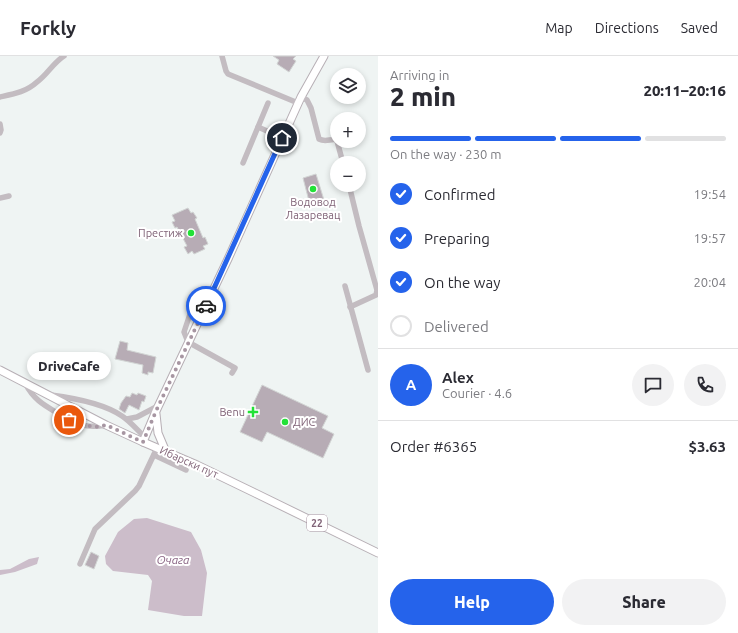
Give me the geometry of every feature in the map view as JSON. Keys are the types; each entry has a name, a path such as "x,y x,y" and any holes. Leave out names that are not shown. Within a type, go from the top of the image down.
{"main road":[{"path":"144,439 282,138 300,100 324,56"},
{"name":"Ибарски пут","path":"0,370 106,425 144,439 156,452 166,452 197,465 378,553"},
{"path":"158,408 158,433 166,452"}],"street":[{"path":"0,97 21,92 38,82 58,59 64,56"},
{"path":"222,56 228,74 300,100 307,100 312,108 320,139 324,141 330,140"},
{"path":"243,163 268,103"},
{"path":"0,124 0,133"},
{"path":"258,127 282,138"},
{"path":"350,307 376,295 377,290 351,192"},
{"path":"0,198 9,196"},
{"path":"345,286 368,370"},
{"path":"207,303 194,304 184,332 188,342 235,368 232,373"},
{"path":"25,383 38,401 64,417"},
{"path":"49,395 77,399 105,407 127,419 144,439"},
{"path":"127,419 137,417 158,408"},
{"path":"69,420 96,427 106,425"},
{"path":"80,564 95,529 139,486 156,452 186,470"}],"water":[{"name":"Очага","path":"147,518 191,532 201,550 207,573 202,616 184,616 148,610 152,581 148,575 113,571 106,564 105,556 118,532 134,519"},
{"path":"39,557 37,564 15,572 0,575 0,570 10,569 29,559"}],"building":[{"path":"273,56 296,56 293,59 296,61 289,72 277,64 279,60"},
{"name":"Водовод Лазаревац","path":"316,174 324,200 310,205 303,178"},
{"name":"Престиж","path":"188,208 197,218 195,219 203,238 205,237 208,244 203,246 205,249 194,254 192,251 188,254 184,247 187,246 177,227 175,228 172,222 175,221 172,215"},
{"path":"120,341 128,343 127,350 156,357 153,373 148,372 148,375 142,373 143,365 115,359"},
{"name":"ДИС","path":"262,385 328,416 322,428 334,434 323,458 267,432 262,442 240,432"},
{"path":"132,393 137,395 138,393 146,396 144,402 142,401 139,410 129,405 125,413 119,409 121,403 126,396 130,397"},
{"path":"62,421 65,421 67,424 63,433 57,431"},
{"path":"91,552 99,556 94,569 85,565"}],"way so far":[{"path":"69,420 79,424 96,427 106,425 143,442 156,411 206,306"}],"place":[{"name":"Водовод Лазаревац","path":"313,189"},
{"name":"Престиж","path":"191,233"},
{"name":"Benu","path":"253,412"},
{"name":"DriveCafe","path":"69,420"},
{"name":"ДИС","path":"285,422"}],"route":[{"path":"206,306 282,138"}]}
